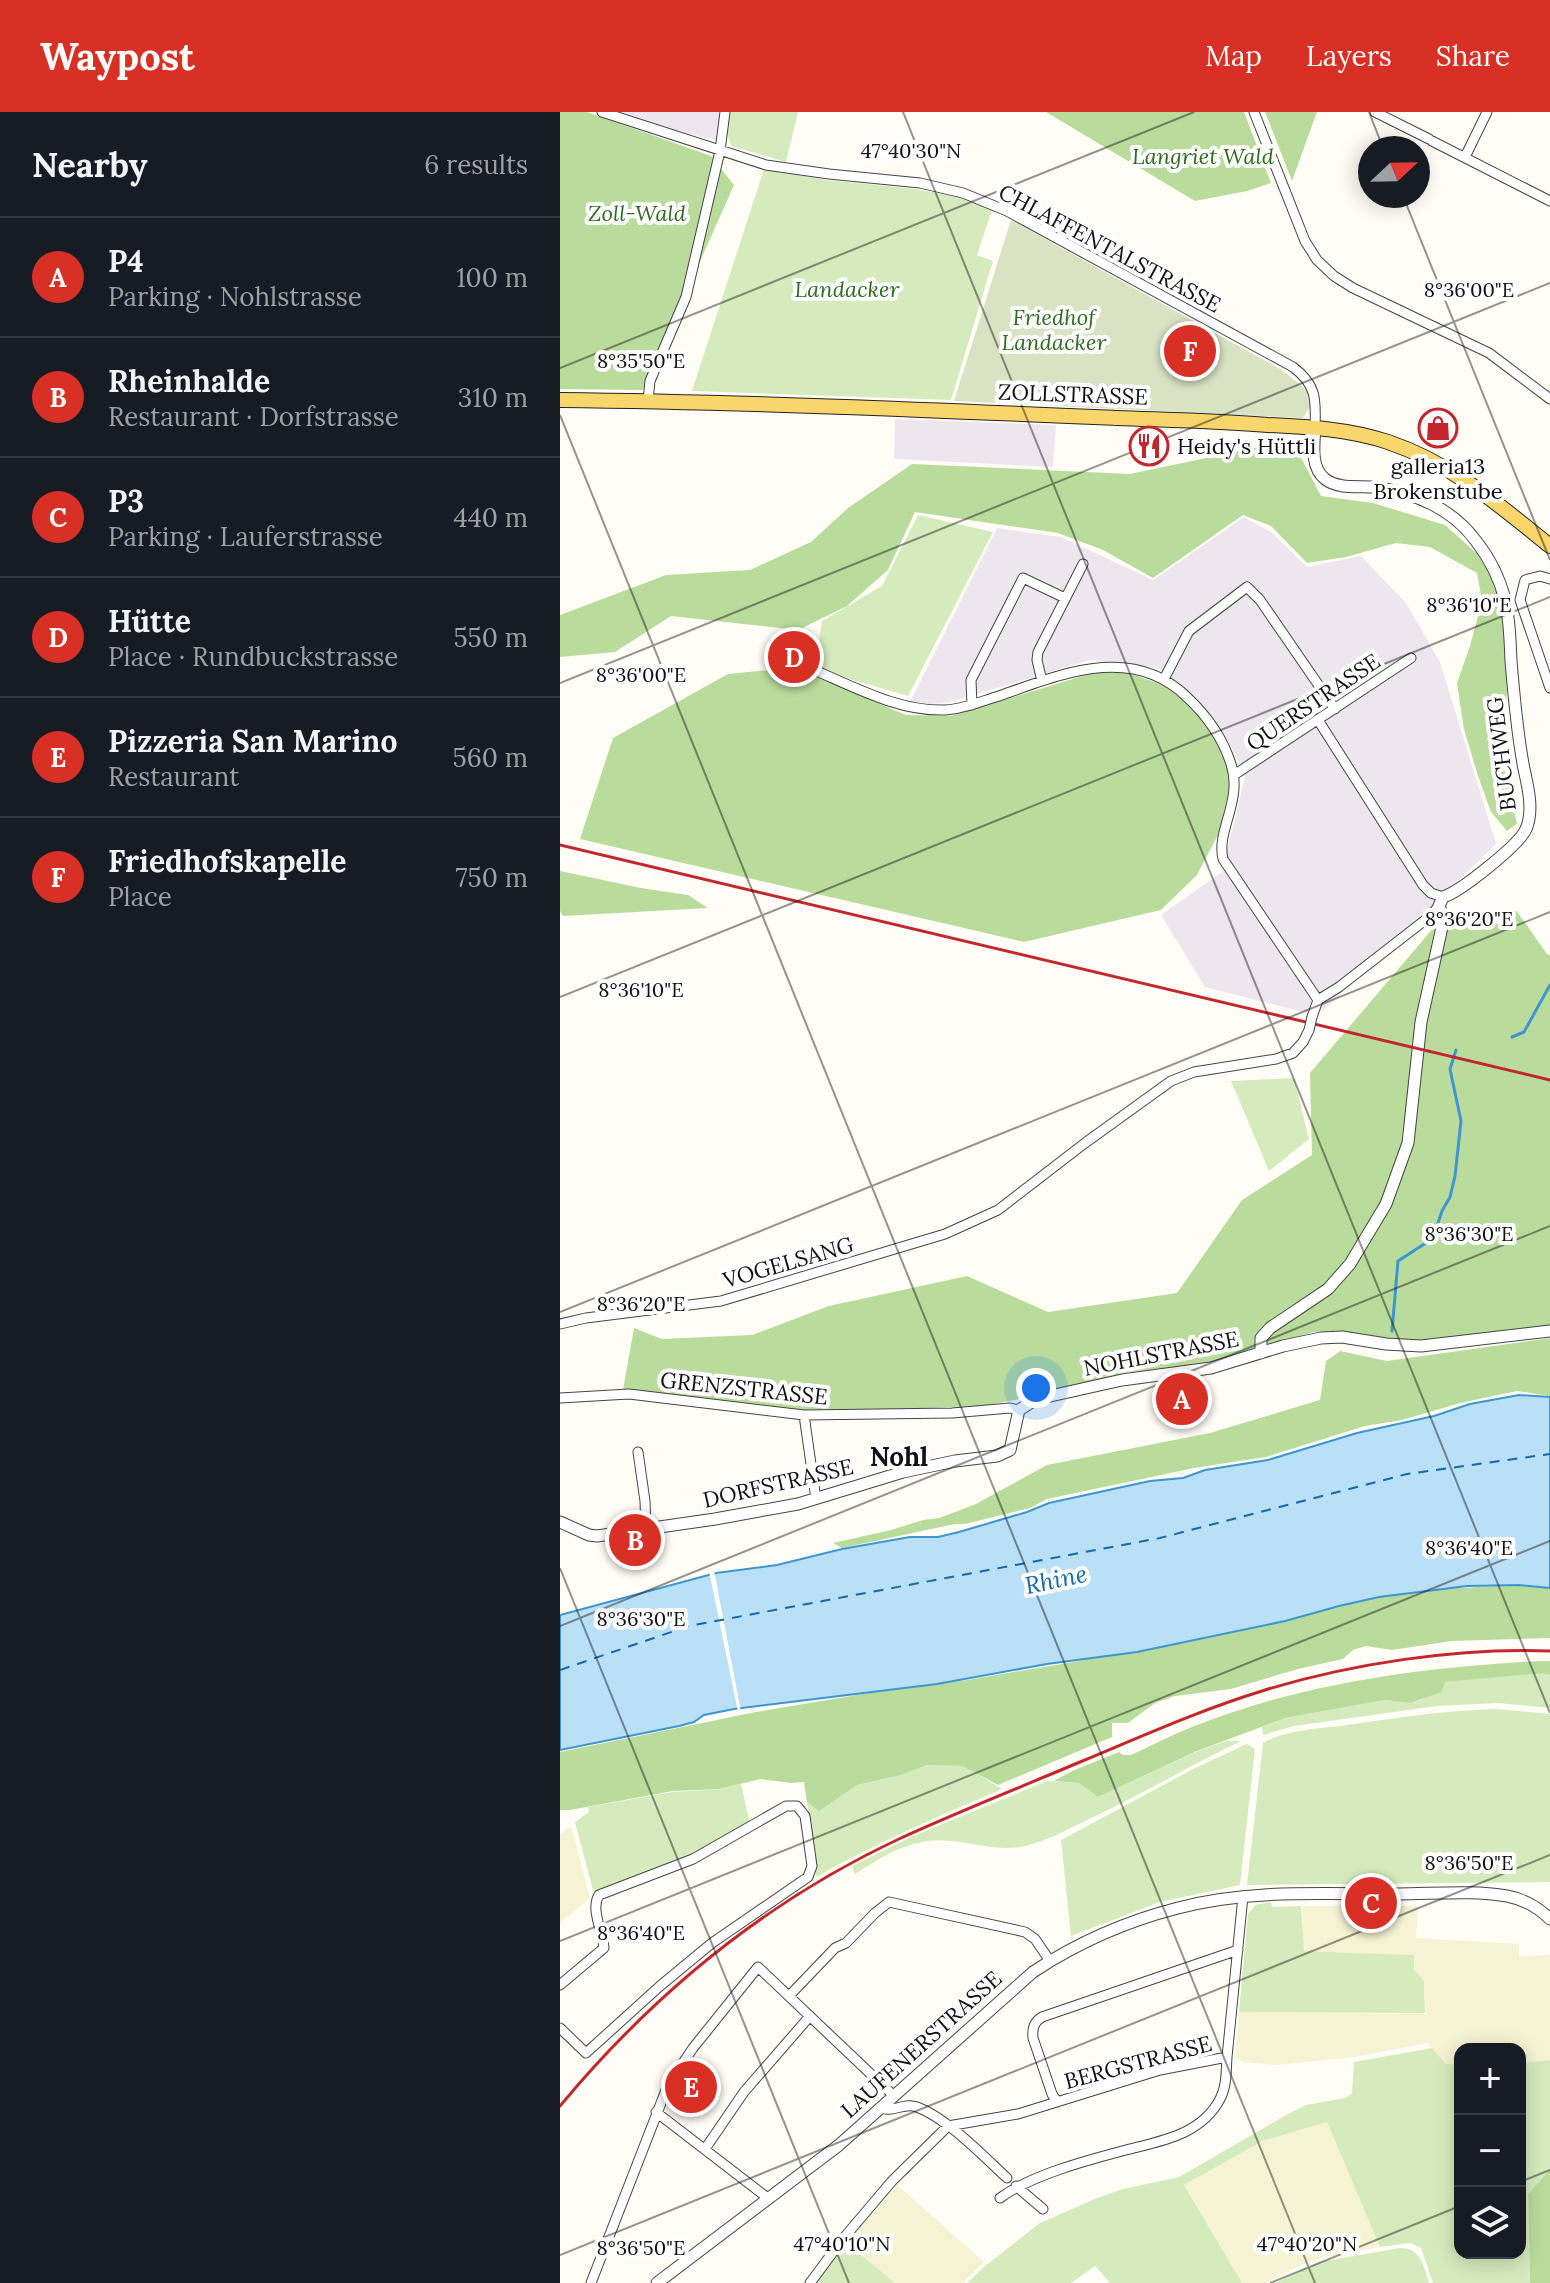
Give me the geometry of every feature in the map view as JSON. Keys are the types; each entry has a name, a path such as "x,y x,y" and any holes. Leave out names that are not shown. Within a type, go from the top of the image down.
{"main road":[{"name":"ZOLLSTRASSE","path":"560,400 936,410 1315,427 1350,432 1385,441 1430,460 1468,481 1550,546"}],"street":[{"name":"CHLAFFENTALSTRASSE","path":"602,112 789,170 920,183 963,193 1007,211 1305,375 1314,392 1315,427"},
{"path":"648,401 650,381 686,297 720,151 725,112"},
{"path":"1254,112 1305,241 1328,271 1353,288 1489,353 1550,399"},
{"path":"1375,112 1394,116 1430,140 1550,201"},
{"path":"1465,157 1487,112"},
{"name":"BUCHWEG","path":"1315,427 1314,460 1326,479 1343,486 1398,490 1429,502 1453,517 1475,539 1489,560 1506,602 1516,721 1529,816 1526,829 1518,840 1441,901 1429,917 1318,1000"},
{"path":"1042,681 1038,652 1083,564"},
{"path":"1550,579 1540,576 1525,580 1520,600 1550,688"},
{"path":"972,705 971,680 1023,578 1065,598"},
{"path":"1164,679 1189,631 1247,587 1260,600 1335,709"},
{"name":"QUERSTRASSE","path":"1234,775 1411,658"},
{"path":"807,667 906,708 947,710 972,705 1075,671 1108,667 1130,669 1164,679 1191,701 1226,750 1234,775 1234,797 1222,845 1223,859 1318,1000"},
{"path":"1261,1353 1261,1338 1270,1328 1328,1289 1350,1264 1386,1204 1408,1143 1421,1022 1444,918 1441,901 1423,885 1318,720"},
{"name":"VOGELSANG","path":"560,1324 721,1301 945,1234 998,1210 1171,1081 1194,1072 1276,1059 1293,1053 1309,1030 1318,1000"},
{"name":"NOHLSTRASSE","path":"1019,1410 1046,1397 1122,1380 1211,1368 1321,1338 1342,1337 1421,1346 1550,1331"},
{"name":"GRENZSTRASSE","path":"560,1398 629,1394 804,1415 1019,1410"},
{"name":"DORFSTRASSE","path":"560,1522 597,1536 715,1519 816,1499 917,1468 997,1456 1010,1450 1019,1410"},
{"path":"804,1415 816,1499"},
{"path":"638,1452 646,1529"},
{"path":"560,1985 604,1948 595,1907 596,1899 603,1893 693,1859 786,1806 797,1806 803,1813 812,1866 810,1875 712,1943 586,2053 560,2028"},
{"name":"LAUFENERSTRASSE","path":"657,2283 828,2154 1024,1980 1063,1952 1154,1915 1243,1896 1491,1894 1523,1901 1550,1919"},
{"name":"BERGSTRASSE","path":"948,2126 1018,2114 1160,2070 1227,2057 1243,1896"},
{"path":"789,1996 835,1948 846,1943 889,1902 1025,1932 1035,1939 1050,1961"},
{"path":"1057,2102 1033,2038 1032,2029 1036,2021 1238,1950"},
{"path":"591,2283 668,2085 722,2010 758,1967 894,2096"},
{"path":"705,2149 744,2092 810,2016"},
{"path":"1000,2198 1016,2186 1098,2158 1169,2140 1195,2127 1219,2101 1225,2086 1227,2057"},
{"path":"881,2108 888,2110 915,2106 948,2126 1007,2178"},
{"path":"656,2112 769,2199"},
{"path":"810,2283 892,2181 948,2126"},
{"path":"1016,2186 1043,2209"}],"shaded area":[{"path":"597,112 723,112 720,141"},
{"path":"895,419 1056,425 1053,467 894,459"},
{"path":"1244,517 1272,533 1307,567 1361,556 1406,603 1440,662 1496,844 1323,1011 1307,1013 1205,987 1161,915 1222,872 1245,777 1229,742 1194,697 1158,668 1090,660 950,702 908,706 997,528 1061,537 1153,580"},
{"path":"571,1826 590,1898 560,1923 560,1834"},
{"path":"1302,1906 1418,1906 1416,1938 1519,1944 1519,1956 1550,1955 1550,2060 1526,2062 1526,2043 1454,2043 1454,2065 1446,2065 1427,2043 1356,2057 1275,2065 1243,2062 1235,2058 1239,2012 1426,2014 1424,1981 1414,1970 1414,1955 1303,1951"},
{"path":"1327,2122 1380,2247 1320,2258 1266,2283 1242,2283 1184,2185 1264,2141"},
{"path":"895,2183 984,2262 963,2283 895,2283 844,2241"}],"green space":[{"name":"Zoll-Wald","path":"560,112 587,112 711,156 734,185 643,390 560,389"},
{"path":"729,112 798,112 786,162 731,146 727,133"},
{"name":"Langriet Wald","path":"1046,112 1244,112 1271,183 1195,201"},
{"name":"Langriet Wald","path":"1265,112 1317,112 1292,181"},
{"name":"Landacker","path":"764,169 826,180 916,189 960,197 992,210 977,255 993,261 951,400 692,391"},
{"name":"Friedhof Landacker","path":"1011,220 1282,370 1308,391 1310,407 1303,418 954,401"},
{"path":"1292,440 1321,496 1373,503 1445,525 1483,559 1497,594 1508,641 1506,750 1501,756 1517,824 1507,831 1491,812 1478,776 1464,729 1457,683 1482,601 1477,573 1430,547 1396,543 1346,557 1307,563 1271,526 1243,515 1153,578 1103,550 1058,533 915,512 888,570 847,606 798,630 671,616 615,652 560,657 560,615 666,575 750,570 811,542 848,508 912,464 1130,474"},
{"path":"918,515 993,532 908,696 815,669 822,621 882,586"},
{"path":"791,668 826,676 863,697 906,715 951,716 1096,672 1128,673 1161,684 1190,704 1216,734 1232,778 1219,833 1197,875 1161,910 1024,942 580,839 613,738 728,674"},
{"path":"560,871 688,895 708,908 563,916 560,911"},
{"path":"1516,910 1550,955 1550,1326 1405,1341 1338,1331 1313,1332 1206,1365 1128,1372 984,1406 824,1411 767,1408 623,1390 634,1328 662,1339 752,1335 829,1306 967,1276 1048,1312 1177,1293 1242,1200 1312,1155 1310,1073 1440,920 1502,924"},
{"path":"1294,1078 1309,1139 1269,1171 1231,1081"},
{"path":"1550,1338 1550,1396 1517,1391 1402,1420 1365,1426 1266,1457 1194,1468 1047,1499 1030,1508 965,1524 842,1548 833,1543 939,1518 976,1504 1047,1465 1210,1433 1320,1400 1326,1361 1340,1351 1387,1361"},
{"path":"1519,1585 1550,1588 1550,1638 1452,1641 1392,1650 1366,1646 1353,1650 1343,1659 1231,1689 1175,1696 1155,1703 1128,1723 1112,1723 1112,1737 998,1785 963,1766 927,1765 901,1775 857,1785 819,1811 807,1802 804,1782 761,1779 719,1789 673,1791 560,1810 560,1752 756,1712 1162,1647 1379,1597 1439,1589"},
{"path":"1550,1661 1550,1675 1543,1673 1445,1682 1442,1692 1411,1703 1385,1700 1285,1718 1197,1751 1098,1797 1079,1783 1054,1781 1119,1752 1131,1755 1233,1712 1319,1688 1407,1673"},
{"path":"1543,1672 1550,1675 1550,1708 1498,1703 1437,1706 1294,1726 1263,1735 1262,1727 1285,1718 1385,1700 1412,1703 1442,1692 1445,1682"},
{"path":"1496,1709 1550,1714 1550,1882 1247,1885 1263,1743 1304,1730"},
{"path":"1226,1741 1241,1741 1041,1841 1006,1848 925,1841 889,1854 855,1874 852,1866 913,1836 1047,1781 1079,1783 1098,1797"},
{"path":"1247,1744 1255,1749 1240,1885 1160,1902 1071,1936 1061,1840 1195,1768"},
{"path":"927,1765 964,1766 1002,1789 885,1841 816,1877 807,1802"},
{"path":"741,1784 750,1824 692,1857 594,1894 575,1822 589,1812 588,1807"},
{"path":"1271,1902 1272,1907 1301,1906 1304,1951 1414,1955 1414,1970 1424,1981 1425,2013 1239,2012 1248,1914 1255,1905"},
{"path":"1432,2048 1446,2064 1454,2065 1454,2259 1526,2259 1526,2062 1550,2060 1550,2169 1528,2194 1530,2283 1433,2283 1421,2248 1410,2243 1380,2247 1327,2122 1263,2141 1184,2185 1242,2283 1110,2283 1095,2266 1071,2283 967,2283 1040,2223 1123,2189 1179,2177 1306,2105 1345,2098 1352,2093 1354,2062"},
{"path":"1550,2169 1550,2283 1530,2283 1528,2194"},
{"path":"844,2241 895,2283 814,2283"},
{"path":"1400,2248 1417,2254 1429,2283 1275,2283 1320,2262"}],"water":[{"name":"Rhine","path":"1519,1395 1550,1397 1550,1588 1467,1586 1379,1597 1285,1621 1137,1652 937,1684 734,1709 704,1715 679,1726 560,1750 560,1615 716,1573 777,1565 910,1537 938,1537 1049,1503 1268,1460 1357,1433 1434,1416 1470,1404"}],"pier":[{"path":"714,1570 741,1712 738,1712 709,1571"}],"waterway":[{"path":"1512,1037 1524,1032 1550,985"},
{"path":"1392,1331 1398,1261 1434,1235 1455,1176 1461,1121 1450,1069 1456,1050"}],"ferry route":[{"path":"560,1670 689,1626 1160,1538 1407,1474 1550,1454"}],"railway":[{"path":"560,845 1550,1080"},
{"path":"560,2106 634,2025 716,1953 805,1890 901,1838 1170,1724 1295,1681 1404,1659 1515,1650 1550,1651"}],"place":[{"name":"Friedhofskapelle","path":"1190,351"},
{"name":"galleria13 Brokenstube","path":"1438,428"},
{"name":"Heidy's Hüttli","path":"1149,446"},
{"name":"Hütte","path":"794,657"},
{"name":"P4","path":"1182,1399"},
{"name":"Rheinhalde","path":"635,1540"},
{"name":"P3","path":"1371,1903"},
{"name":"Pizzeria San Marino","path":"691,2087"}],"district":[{"name":"Nohl","path":"899,1457"}]}
